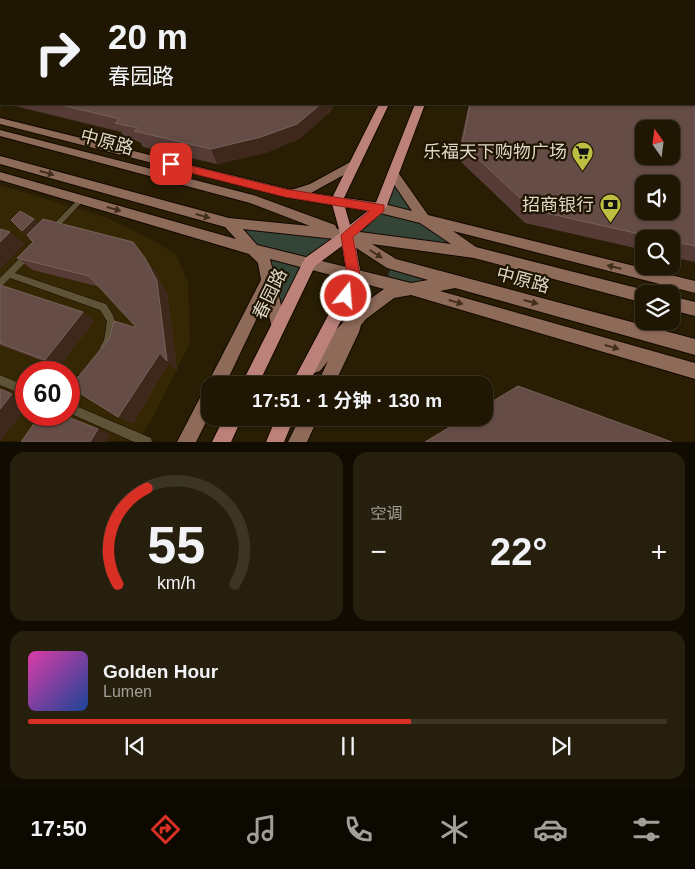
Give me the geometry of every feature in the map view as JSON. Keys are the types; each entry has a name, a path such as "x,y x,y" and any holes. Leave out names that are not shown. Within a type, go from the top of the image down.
{"main road":[{"path":"303,376 346,296 354,275 347,235 337,200 384,105"},
{"name":"春园路","path":"253,376 310,262 380,208 420,105"},
{"path":"0,121 285,193 380,208 695,287"},
{"name":"中原路","path":"0,133 252,199 347,235 392,264 695,347"},
{"name":"中原路","path":"0,160 229,223 347,235 474,252 635,294"},
{"path":"252,199 313,188 354,164"},
{"path":"393,174 424,220 474,252"},
{"path":"0,176 252,249 310,262 411,289 695,371"},
{"path":"229,223 264,261 278,326"},
{"path":"220,376 268,280"},
{"path":"305,376 361,314 391,292 457,282"},
{"path":"680,305 695,309"},
{"path":"330,376 361,314"},
{"path":"186,442 201,413"},
{"path":"221,442 229,426"},
{"path":"275,442 282,426"},
{"path":"297,442 305,426"}],"lane":[{"path":"49,233 82,199"},
{"path":"0,283 36,247"},
{"path":"9,274 103,307 111,320 111,326 108,341 97,356"},
{"path":"80,378 86,370"},
{"path":"0,380 15,386"},
{"path":"80,413 148,442"}],"shaded area":[{"path":"0,185 105,217 157,242 177,256 188,283 190,343 153,417 138,441 0,441"}],"green space":[{"path":"393,174 425,220 474,252 347,235 380,208"},
{"path":"229,223 347,235 310,262 278,326 264,261"},
{"path":"392,264 457,282 379,301"}],"building":[{"path":"61,105 320,105 297,124 261,137 211,149 134,131 138,128 115,123 120,119"},
{"name":"乐福天下购物广场","path":"470,105 695,105 695,246 680,243 680,230 635,230 635,233 533,210 462,144"},
{"path":"20,211 34,219 22,231 11,220"},
{"path":"43,219 133,242 145,258 157,281 167,361 160,353 118,417 80,393 80,375 109,339 114,321 137,328 89,276 17,258 33,242 27,235"},
{"path":"0,229 10,232 0,242"},
{"path":"0,285 83,312 45,360 0,343"},
{"path":"518,386 672,442 425,442 452,426 493,426 493,401"},
{"path":"0,389 12,394 0,409"},
{"path":"80,422 98,429 90,442 21,442 32,426 80,426"}],"place":[{"name":"乐福天下购物广场","path":"583,171"},
{"name":"招商银行","path":"610,224"}],"route":[{"path":"171,164 285,193 380,208 347,235 354,275 346,296"}]}
